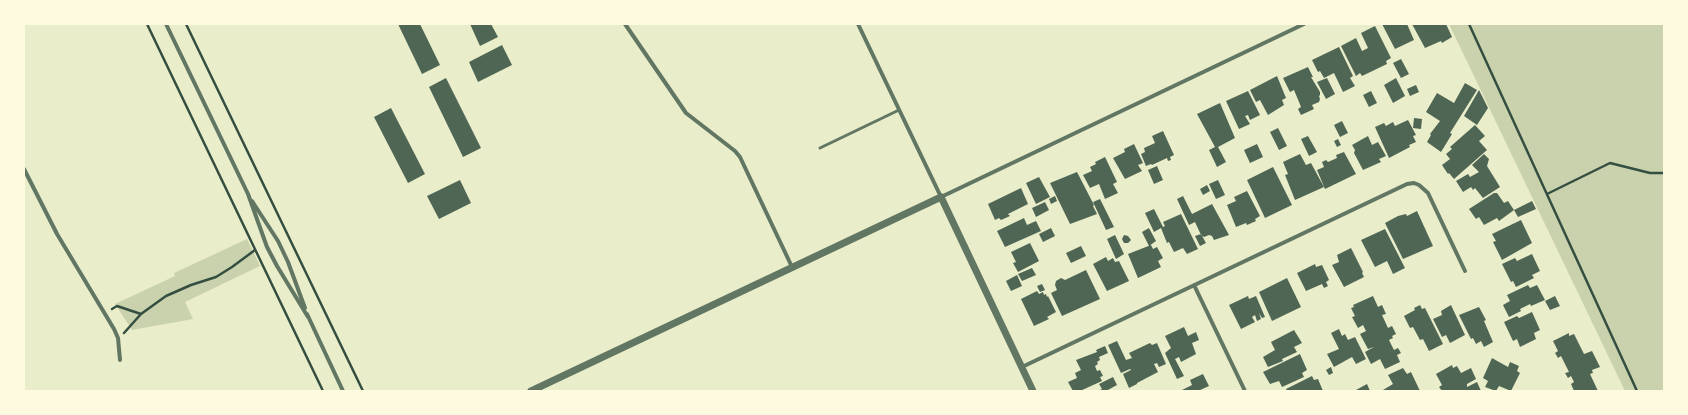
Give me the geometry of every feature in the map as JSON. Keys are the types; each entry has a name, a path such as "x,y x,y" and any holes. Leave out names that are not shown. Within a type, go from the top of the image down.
{"street":[{"path":"166,24 248,194 267,247 308,316"},
{"path":"625,24 686,113 735,151 740,157 792,267"},
{"path":"858,24 1033,391"},
{"path":"531,391 1304,24"},
{"path":"24,169 57,234 114,329 118,338 120,360"},
{"path":"1022,367 1399,187 1414,184 1424,188 1428,193 1465,271"},
{"path":"248,194 278,241 288,262 308,316 343,391"},
{"path":"1194,285 1245,391"}],"lane":[{"path":"820,148 899,110"}],"path":[{"path":"147,24 323,391"},
{"path":"186,24 363,391"},
{"path":"1469,24 1636,391"},
{"path":"1546,194 1610,163 1650,173 1664,173"},
{"path":"130,328 141,314 166,296 191,285 216,277 256,250"},
{"path":"116,306 141,314"}],"green space":[{"path":"1449,24 1664,24 1664,391 1625,391"},
{"path":"247,239 260,266 185,302 193,319 132,330 115,304 175,276 174,273"}],"building":[{"path":"398,24 420,24 440,65 422,74"},
{"path":"470,24 491,24 498,37 480,46"},
{"path":"1382,24 1407,24 1414,40 1395,49"},
{"path":"1412,24 1446,24 1452,37 1442,43 1441,41 1425,48"},
{"path":"1375,26 1391,58 1386,61 1387,64 1362,76 1360,73 1356,76 1341,46 1356,38 1362,51 1368,48 1361,33"},
{"path":"502,45 512,65 478,82 469,62"},
{"path":"1339,47 1353,76 1350,78 1355,86 1343,92 1334,73 1324,78 1320,71 1318,72 1312,60"},
{"path":"1401,59 1409,74 1401,78 1393,63"},
{"path":"1308,67 1313,77 1311,77 1320,92 1320,99 1319,102 1312,105 1314,109 1301,115 1298,109 1301,107 1294,90 1290,92 1283,78"},
{"path":"1277,76 1286,98 1282,100 1284,105 1268,115 1260,100 1256,102 1250,90"},
{"path":"446,78 481,148 463,157 429,87"},
{"path":"1327,78 1335,94 1326,99 1317,82"},
{"path":"1396,78 1405,96 1393,103 1384,85"},
{"path":"1465,83 1477,90 1450,133 1452,134 1441,152 1427,142 1431,135 1430,134 1440,121 1426,112 1437,93 1454,103"},
{"path":"1416,85 1419,92 1410,96 1407,89"},
{"path":"1479,90 1488,108 1477,125 1464,116"},
{"path":"1248,91 1260,115 1250,120 1248,115 1245,116 1250,124 1239,129 1226,101"},
{"path":"1371,91 1377,103 1369,107 1363,95"},
{"path":"1220,103 1235,138 1218,147 1226,162 1217,167 1209,150 1215,147 1197,114"},
{"path":"391,108 425,174 408,183 374,117"},
{"path":"1414,118 1422,119 1421,129 1413,128"},
{"path":"1408,120 1416,135 1413,136 1416,142 1409,145 1410,147 1389,158 1375,127 1384,123 1386,126 1393,122 1395,126"},
{"path":"1342,121 1348,133 1340,137 1334,125"},
{"path":"1475,125 1485,136 1479,141 1487,150 1454,179 1449,173 1448,174 1442,165 1450,159 1446,154 1452,149 1450,147"},
{"path":"1278,128 1287,146 1279,150 1270,132"},
{"path":"1163,131 1174,155 1170,157 1171,160 1168,161 1167,158 1152,165 1146,166 1141,154 1145,152 1144,148 1155,143 1152,136"},
{"path":"1308,136 1317,152 1309,156 1301,139"},
{"path":"1368,136 1372,145 1378,142 1386,156 1379,159 1381,162 1363,170 1354,153 1355,150 1352,145"},
{"path":"1338,139 1341,145 1337,147 1334,141"},
{"path":"1134,144 1143,163 1138,165 1142,171 1125,179 1113,158 1125,152 1124,149"},
{"path":"1257,144 1263,157 1250,163 1244,150"},
{"path":"1344,152 1356,174 1325,189 1317,170 1324,167 1322,162 1326,160 1328,162 1337,158 1336,155"},
{"path":"1300,154 1306,165 1311,163 1324,187 1295,200 1285,175 1288,174 1283,162"},
{"path":"1484,154 1489,159 1487,166 1500,187 1483,198 1475,188 1473,190 1471,187 1463,192 1456,181 1468,174 1470,177 1479,172 1472,165"},
{"path":"1105,157 1117,182 1113,184 1118,193 1105,199 1099,184 1090,188 1083,175 1092,171 1090,167 1096,164 1095,162"},
{"path":"1157,166 1163,180 1154,184 1148,170"},
{"path":"1273,167 1292,205 1265,218 1247,180"},
{"path":"1077,172 1097,214 1070,224 1050,183"},
{"path":"1039,177 1050,197 1036,204 1026,183"},
{"path":"460,180 471,203 439,219 427,196"},
{"path":"1218,180 1225,195 1216,199 1209,184"},
{"path":"1207,185 1210,191 1203,195 1200,189"},
{"path":"1021,188 1028,204 1008,214 1010,216 1001,220 999,218 995,220 988,204"},
{"path":"1247,191 1260,216 1255,219 1256,221 1247,225 1246,223 1236,227 1227,205 1236,201 1234,197"},
{"path":"1494,193 1497,193 1504,203 1508,201 1514,210 1499,221 1497,218 1484,225 1479,217 1476,219 1469,209"},
{"path":"1055,196 1057,201 1051,204 1049,199"},
{"path":"1183,196 1192,214 1212,204 1229,235 1214,240 1212,236 1209,235 1204,237 1201,235 1195,222 1189,225 1177,199"},
{"path":"1100,199 1114,227 1106,230 1093,202"},
{"path":"1532,201 1536,209 1518,217 1514,210"},
{"path":"1045,202 1049,210 1036,217 1032,208"},
{"path":"1154,209 1163,227 1165,226 1163,222 1181,214 1198,249 1187,254 1183,248 1174,252 1169,242 1167,243 1161,228 1154,232 1145,213"},
{"path":"1417,211 1433,246 1403,259 1385,223 1398,216 1406,214 1407,216"},
{"path":"1024,218 1027,225 1036,221 1041,231 1005,247 997,231"},
{"path":"1521,220 1532,243 1502,260 1493,242 1496,241 1492,234"},
{"path":"1051,228 1055,236 1043,242 1039,234"},
{"path":"1149,228 1156,241 1149,246 1142,232"},
{"path":"1385,229 1405,268 1393,274 1387,261 1375,267 1361,240"},
{"path":"1201,234 1206,243 1200,246 1195,236"},
{"path":"1115,235 1124,254 1116,259 1107,239"},
{"path":"1124,235 1128,236 1131,240 1128,243 1124,243 1122,239"},
{"path":"1030,243 1039,261 1018,272 1013,263 1016,262 1011,252"},
{"path":"1151,245 1153,249 1157,247 1163,258 1158,261 1161,267 1138,278 1128,254"},
{"path":"1081,246 1086,256 1071,263 1066,253"},
{"path":"1351,248 1364,277 1344,287 1332,265 1339,262 1337,255"},
{"path":"1532,254 1540,271 1532,275 1534,278 1516,287 1513,281 1511,282 1502,264 1515,258 1517,261"},
{"path":"1106,257 1108,261 1113,258 1115,262 1119,261 1129,281 1107,291 1093,264"},
{"path":"1315,264 1316,267 1322,265 1329,280 1326,282 1328,286 1324,288 1322,284 1306,291 1297,273"},
{"path":"1032,268 1036,275 1022,281 1018,274"},
{"path":"1086,270 1100,299 1062,316 1051,293 1057,290 1055,285 1056,281 1061,278 1065,280"},
{"path":"1017,275 1022,286 1011,291 1006,281"},
{"path":"1287,278 1301,307 1272,321 1259,292"},
{"path":"1042,284 1045,290 1040,292 1037,286"},
{"path":"1528,285 1530,288 1537,285 1545,300 1531,306 1530,304 1520,309 1521,311 1509,317 1503,305 1510,301 1507,295"},
{"path":"1037,291 1039,294 1043,292 1044,295 1046,294 1047,297 1048,296 1056,312 1047,317 1049,319 1034,326 1021,299"},
{"path":"1248,296 1249,299 1256,296 1265,317 1262,318 1259,313 1261,319 1257,321 1255,315 1252,317 1255,322 1241,329 1229,305"},
{"path":"1373,296 1378,307 1382,305 1386,314 1382,315 1388,328 1392,326 1396,334 1389,340 1394,350 1398,348 1401,353 1397,355 1400,362 1385,369 1380,359 1371,364 1365,352 1374,347 1368,349 1360,334 1366,331 1363,325 1358,328 1352,317 1355,316 1351,308 1354,307 1353,305"},
{"path":"1555,296 1560,306 1550,310 1545,301"},
{"path":"1420,305 1422,309 1425,308 1443,344 1429,351 1423,339 1420,340 1413,327 1410,328 1404,316 1415,310 1414,308"},
{"path":"1451,305 1465,335 1450,343 1446,335 1442,337 1433,319 1442,315 1441,311"},
{"path":"1479,307 1486,320 1484,321 1493,342 1484,347 1481,341 1476,344 1473,338 1471,339 1459,315"},
{"path":"1532,312 1540,330 1534,333 1536,339 1520,347 1517,339 1513,341 1504,322 1517,316 1519,318"},
{"path":"1184,327 1188,336 1196,332 1199,340 1192,343 1196,354 1181,362 1179,357 1175,359 1184,376 1177,379 1165,353 1171,348 1165,336"},
{"path":"1339,329 1342,336 1345,334 1348,340 1355,337 1366,359 1356,364 1352,357 1334,367 1327,354 1339,349 1331,333"},
{"path":"1294,330 1302,343 1294,347 1297,352 1282,359 1283,361 1268,367 1263,357 1275,350 1271,342"},
{"path":"1569,333 1569,336 1574,334 1584,354 1592,351 1600,367 1592,370 1593,373 1590,374 1598,391 1574,391 1571,384 1574,382 1571,376 1568,378 1565,373 1569,372 1561,356 1558,358 1555,353 1558,351 1553,341"},
{"path":"1117,341 1126,360 1132,358 1129,353 1150,343 1152,345 1157,343 1166,364 1159,367 1157,363 1154,364 1158,372 1129,388 1123,374 1131,370 1130,369 1121,373 1108,345"},
{"path":"1105,346 1108,353 1099,357 1100,360 1095,366 1097,371 1100,370 1103,376 1100,377 1102,381 1080,391 1073,391 1068,382 1077,378 1075,373 1081,370 1076,360 1097,352 1096,350"},
{"path":"1300,354 1307,370 1302,373 1304,377 1282,387 1279,381 1270,384 1263,372"},
{"path":"1492,358 1508,367 1510,362 1519,366 1517,371 1520,373 1511,391 1499,386 1496,391 1485,387 1488,381 1483,378"},
{"path":"1452,365 1453,368 1457,366 1461,373 1471,368 1476,379 1467,384 1467,387 1477,382 1481,391 1442,391 1439,387 1442,385 1436,374"},
{"path":"1331,367 1333,373 1329,375 1326,370"},
{"path":"1403,368 1407,374 1411,372 1420,391 1384,391 1383,390 1393,384 1388,375"},
{"path":"1203,374 1209,386 1198,391 1180,391 1192,385 1190,380"},
{"path":"1312,376 1314,380 1318,379 1323,391 1287,391 1286,389"},
{"path":"1113,377 1117,385 1106,391 1098,391 1102,389 1099,384"},
{"path":"1367,384 1370,391 1356,390"}]}
